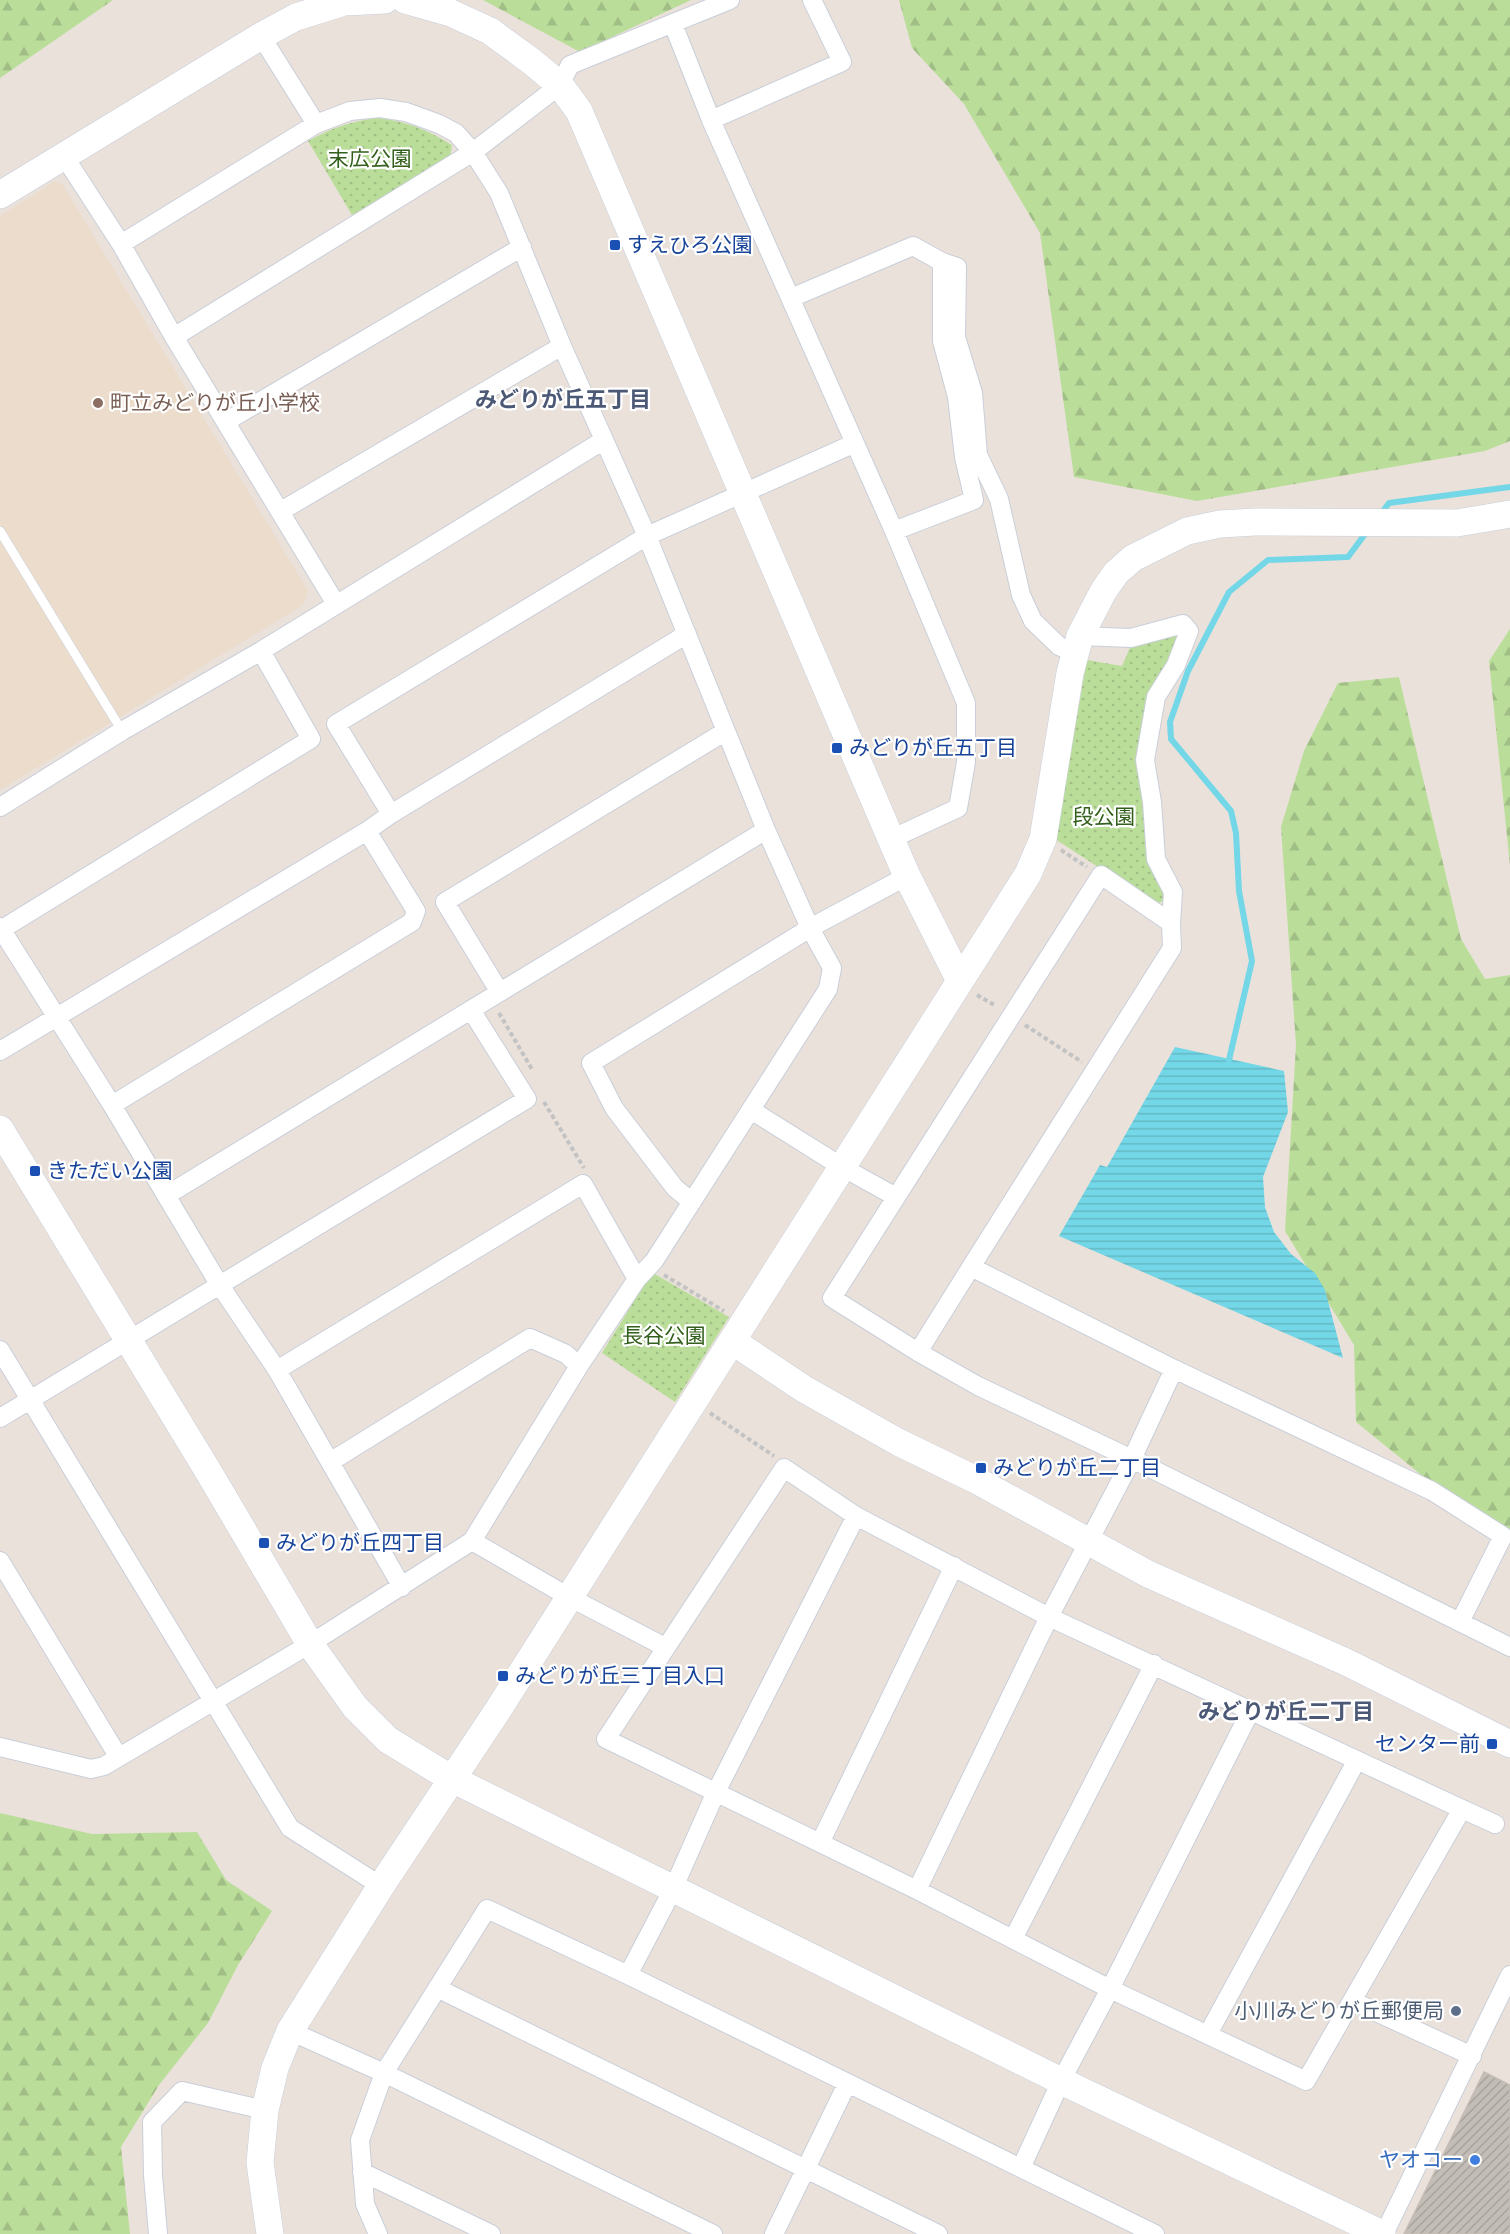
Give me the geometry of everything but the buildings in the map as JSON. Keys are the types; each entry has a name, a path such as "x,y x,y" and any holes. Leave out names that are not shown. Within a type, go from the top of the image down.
{"street":[{"path":"0,195 296,17 344,2 385,0"},
{"path":"405,0 451,13 490,31 560,85 579,111 891,840 907,876 966,986"},
{"path":"174,337 473,152 560,85 570,65 730,0"},
{"path":"711,120 842,62 812,0"},
{"path":"673,24 711,120 894,531 966,704 966,751 958,808 891,840"},
{"path":"261,36 316,124"},
{"path":"0,1747 91,1769 104,1766 310,1644 472,1541 579,1366 637,1279 654,1261 828,989 832,968 810,928 766,830 647,536 562,346 499,194 473,152 456,133 406,112 380,108 350,111 316,124 121,244"},
{"path":"64,156 121,244 174,337 336,604"},
{"path":"791,298 913,246 942,262 957,267 956,337 973,393 978,455 999,499 1021,595 1033,621 1047,637 1059,646 1131,638 1184,624 1189,630 1176,665 1156,697 1145,760 1152,802 1156,859 1173,892 1172,948 918,1352"},
{"path":"227,422 522,247"},
{"path":"894,531 974,500 964,457 957,397 942,341 942,262"},
{"path":"281,511 562,346"},
{"path":"0,807 123,731 261,651 604,440"},
{"path":"390,814 336,724 647,536 854,444"},
{"path":"270,2234 260,2163 265,2109 275,2068 290,2031 381,1886 570,1597 842,1167 966,986 1028,874 1043,839 1070,673 1087,620 1116,573 1133,558 1187,531 1220,524 1255,522 1457,523 1510,514"},
{"path":"0,1051 367,831 390,814 687,634"},
{"path":"261,651 311,739 1,928 112,1105 219,1284 277,1370 402,1587"},
{"path":"499,992 445,902 726,731"},
{"path":"167,1195 766,830"},
{"path":"112,1105 412,922 416,911 367,831"},
{"path":"1172,923 1101,875 832,1298 918,1352 978,1386 1132,1459 1510,1647"},
{"path":"692,1202 675,1188 614,1108 591,1062 810,928 907,876"},
{"path":"0,1418 527,1099 471,1010"},
{"path":"751,1110 842,1167 896,1197"},
{"path":"0,1129 208,1471 310,1644 355,1707 380,1732 452,1779 1061,2081 1383,2234 1510,1975"},
{"path":"277,1370 583,1184 637,1279"},
{"path":"971,1267 1174,1369 1432,1491 1503,1536 1460,1622"},
{"path":"330,1462 530,1338 566,1354 579,1366"},
{"path":"732,1341 804,1389 898,1442 955,1469 1148,1574 1346,1662 1510,1744"},
{"path":"0,1350 290,1828 381,1886"},
{"path":"917,1890 1049,1617 1132,1459 1174,1369"},
{"path":"1462,1809 1306,2081 1110,1989 917,1890 606,1739 784,1468 856,1516 1049,1617 1495,1824"},
{"path":"628,1975 673,1889 716,1792 856,1516"},
{"path":"472,1541 570,1597 665,1647"},
{"path":"0,1561 118,1756"},
{"path":"820,1843 954,1566"},
{"path":"1013,1940 1154,1664"},
{"path":"1021,2168 1061,2081 1251,1710"},
{"path":"1208,2034 1358,1760"},
{"path":"378,2234 365,2204 360,2140 384,2073 487,1909 628,1975 1155,2234"},
{"path":"437,1988 938,2234"},
{"path":"1352,2001 1472,2056"},
{"path":"290,2031 384,2073 713,2234"},
{"path":"774,2234 847,2084"},
{"path":"158,2234 153,2175 152,2122 182,2091 265,2109"},
{"path":"362,2172 491,2234"}],"lane":[{"path":"0,531 123,731"}],"path":[{"path":"1056,848 1087,867"},
{"path":"966,986 1095,1071"},
{"path":"693,1401 777,1459 784,1468"}],"shaded area":[{"name":"町立みどりが丘小学校","path":"55,181 63,185 308,591 303,605 0,790 0,216"}],"green space":[{"path":"0,0 113,0 0,78"},
{"path":"483,0 691,0 580,52"},
{"path":"899,0 1510,0 1510,441 1485,451 1197,501 1074,477 1040,233 964,104 912,48"},
{"name":"末広公園","path":"378,118 407,124 452,145 450,158 352,215 308,141 342,126"},
{"path":"1510,629 1510,865 1489,661"},
{"name":"段公園","path":"1177,632 1182,639 1139,758 1169,899 1155,904 1055,839 1087,660 1122,666 1132,643"},
{"path":"1399,677 1461,939 1485,979 1510,975 1510,1533 1435,1486 1356,1422 1354,1345 1285,1231 1296,1045 1281,827 1304,751 1338,683"},
{"name":"長谷公園","path":"653,1273 729,1317 675,1402 602,1353"},
{"path":"0,1813 92,1834 197,1832 226,1880 272,1911 238,1965 208,2023 159,2085 121,2147 130,2234 0,2234"}],"water":[{"path":"1175,1047 1284,1071 1288,1112 1263,1177 1265,1207 1274,1232 1291,1254 1315,1273 1325,1290 1343,1358 1059,1236 1100,1165 1107,1167"}],"waterway":[{"path":"1380,515 1389,503 1510,487"},
{"path":"1229,1060 1252,961 1239,891 1236,833 1231,811 1171,739 1170,722 1188,671 1229,592 1268,560 1348,557 1368,530"}],"place":[{"name":"すえひろ公園","path":"615,245"},
{"name":"町立みどりが丘小学校","path":"98,403"},
{"name":"みどりが丘五丁目","path":"837,748"},
{"name":"きただい公園","path":"35,1171"},
{"name":"みどりが丘二丁目","path":"981,1468"},
{"name":"みどりが丘四丁目","path":"264,1543"},
{"name":"みどりが丘三丁目入口","path":"503,1676"},
{"name":"センター前","path":"1492,1744"},
{"name":"小川みどりが丘郵便局","path":"1456,2011"},
{"name":"ヤオコー","path":"1475,2160"}],"district":[{"name":"みどりが丘五丁目","path":"563,399"},
{"name":"みどりが丘二丁目","path":"1286,1711"}]}
